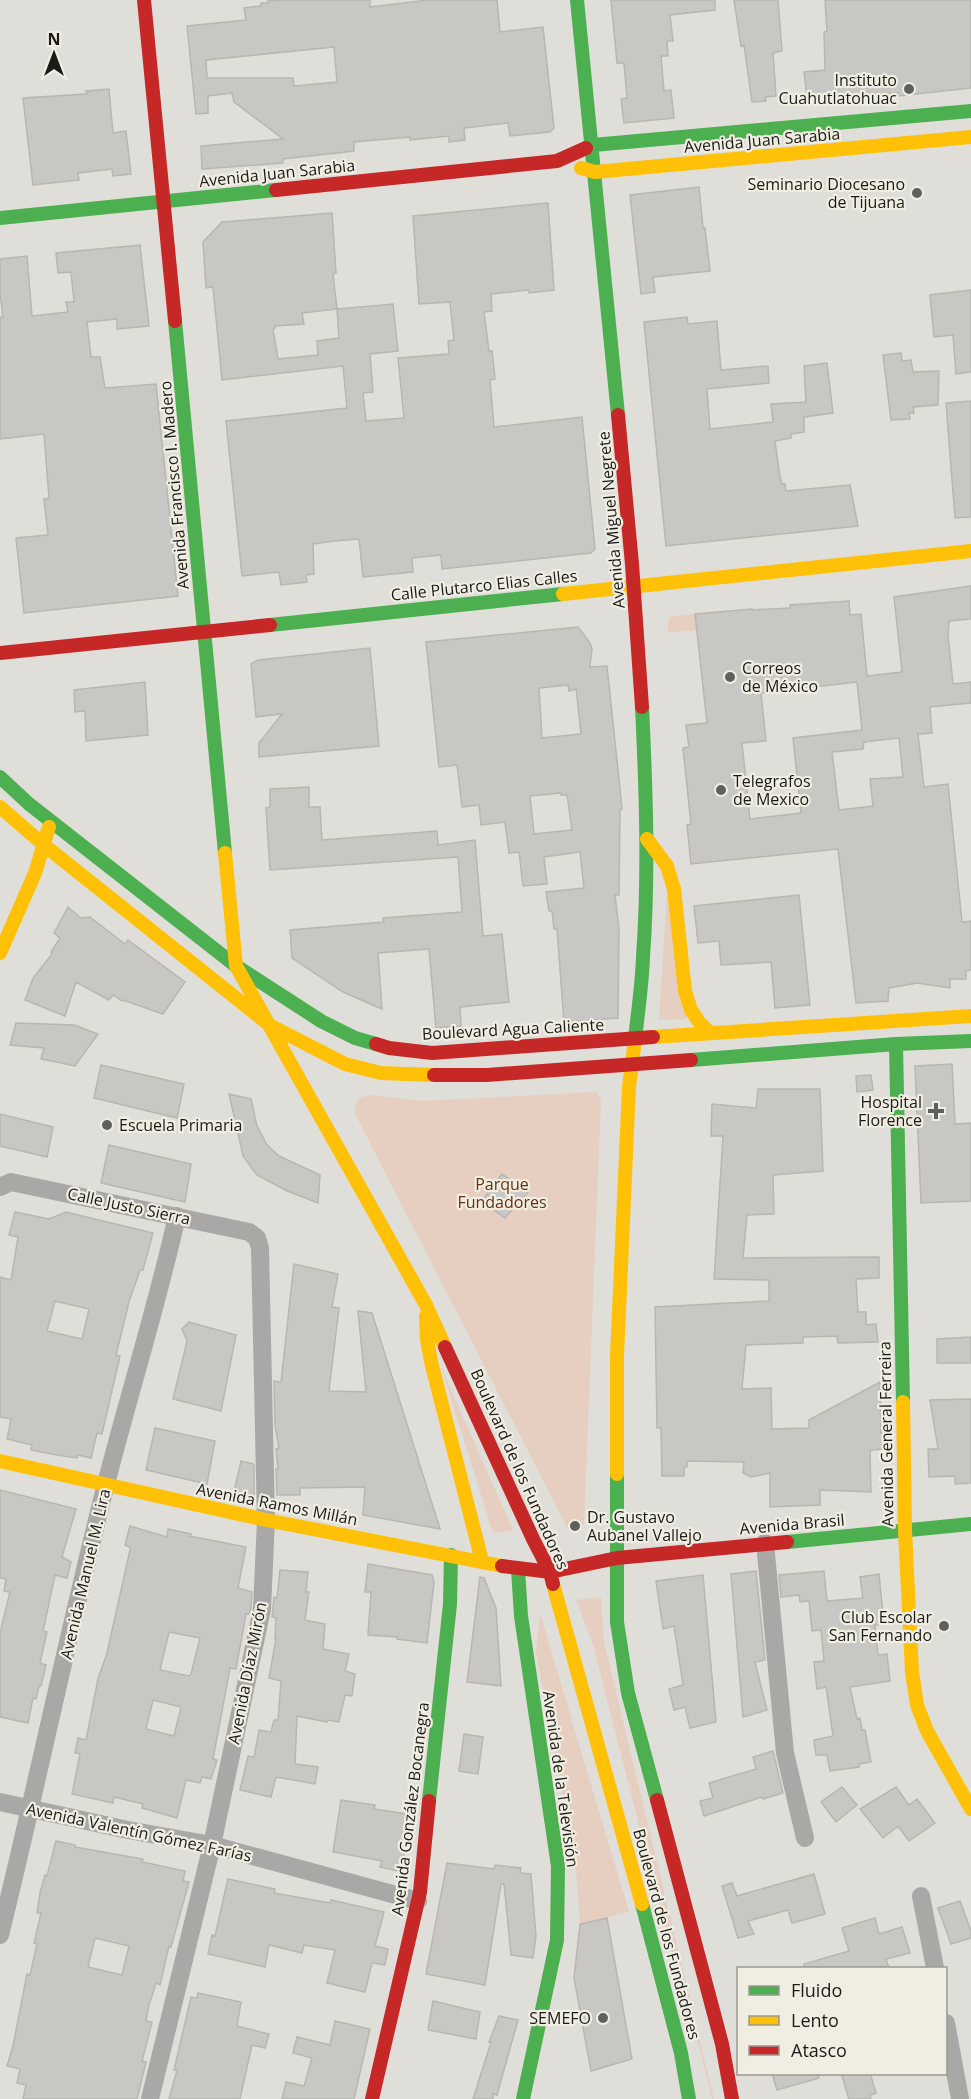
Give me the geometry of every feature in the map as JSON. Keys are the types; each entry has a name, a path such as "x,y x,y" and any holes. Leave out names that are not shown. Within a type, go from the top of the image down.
{"main road":[{"name":"Avenida Francisco I. Madero","path":"144,0 236,966"},
{"name":"Avenida Miguel Negrete","path":"577,0 596,172 634,586 647,839 644,946 631,1065"},
{"name":"Avenida Juan Sarabia","path":"557,162 592,144 971,111"},
{"name":"Avenida Juan Sarabia","path":"0,218 557,162 596,172 971,137"},
{"name":"Calle Plutarco Elias Calles","path":"0,653 971,551"},
{"name":"Boulevard Agua Caliente","path":"0,777 51,821 236,966 321,1021 355,1038 389,1048 432,1053 971,1016"},
{"path":"0,807 44,845 271,1026 345,1064 381,1073 488,1074 896,1044 971,1041"},
{"path":"3,947 44,845 51,821"},
{"path":"647,839 667,866 675,889 685,991 691,1010 710,1033"},
{"name":"Boulevard de los Fundadores","path":"236,966 426,1305 550,1572 632,1865 681,2053 689,2099"},
{"name":"Avenida General Ferreira","path":"896,1044 905,1530 912,1672 917,1705 927,1731 971,1809"},
{"name":"Boulevard de los Fundadores","path":"631,1065 617,1356 617,1622 628,1693 722,2044 732,2099"},
{"path":"426,1305 425,1329 428,1356 444,1406 482,1561"},
{"name":"Avenida Ramos Millán","path":"0,1461 266,1520 518,1569 550,1572"},
{"name":"Avenida Brasil","path":"550,1572 617,1558 971,1524"},
{"name":"Avenida González Bocanegra","path":"372,2099 418,1902 446,1656 451,1555"},
{"name":"Avenida de la Televisión","path":"518,1569 521,1616 558,1866 557,1940 523,2099"}],"street":[{"name":"Calle Justo Sierra","path":"0,1187 11,1182 249,1232 257,1238"},
{"name":"Avenida Manuel M. Lira","path":"0,1935 106,1484 164,1274 177,1216"},
{"name":"Avenida Díaz Mirón","path":"150,2099 212,1845 262,1609 266,1520 260,1248 257,1238"},
{"path":"765,1544 785,1753 805,1838"},
{"name":"Avenida Valentín Gómez Farías","path":"0,1802 212,1845 418,1902"},
{"path":"921,1896 935,1967"},
{"path":"947,2033 960,2099"}],"green space":[{"path":"695,614 697,630 668,633 668,622 672,616"},
{"path":"667,893 687,1019 659,1020"},
{"name":"Parque Fundadores","path":"596,1092 601,1100 584,1524 568,1529 355,1114 355,1104 361,1097 371,1095 423,1101"},
{"path":"441,1367 513,1530 493,1533"},
{"path":"601,1597 604,1642 714,2099 712,2099 696,2035 693,2036 593,1645 576,1600"},
{"path":"540,1613 629,1912 580,1924 576,1871 536,1652"}],"building":[{"path":"370,0 370,7 428,0 497,0 500,32 543,27 554,128 550,132 510,136 508,123 464,128 465,140 449,142 449,136 354,142 354,151 283,159 283,163 202,169 201,146 283,139 234,102 232,93 208,96 208,113 196,114 187,26 246,20 244,8 261,6 261,3 268,3 268,1","holes":["334,47 337,82 294,86 293,78 207,78 206,60"]},
{"path":"611,0 715,0 715,10 670,15 673,41 667,41 668,56 661,56 664,91 671,90 674,118 624,123 621,99 627,98 624,63 617,63"},
{"path":"734,0 778,0 782,51 773,53 776,96 765,97 766,101 752,102 744,45 741,46"},
{"path":"825,0 971,0 971,88 898,96 898,93 855,94 855,100 808,105 804,72 825,70 824,32 827,31"},
{"path":"109,89 113,133 126,131 131,174 113,176 112,169 78,173 79,180 33,185 23,98 87,94 86,91"},
{"path":"699,187 710,271 653,277 655,292 641,294 630,195"},
{"path":"548,203 554,290 491,294 492,311 484,312 495,379 490,380 494,427 582,417 595,549 591,553 442,569 441,555 412,558 413,572 363,577 359,539 313,544 314,574 306,575 307,582 281,585 279,572 242,576 226,421 347,408 343,366 222,380 213,287 206,288 203,242 222,222 332,213 336,273 333,274 337,309 393,304 398,351 370,354 373,392 363,393 366,421 404,418 398,358 449,354 448,341 454,340 450,302 419,304 413,216","holes":["337,309 339,338 317,341 318,355 278,359 273,329 275,326 304,324 302,313"]},
{"path":"140,245 149,326 117,329 117,319 87,322 91,357 100,357 105,388 156,384 178,596 24,613 16,538 48,535 44,499 49,498 44,434 0,439 0,317 3,317 0,259 27,256 32,316 68,312 66,302 74,302 71,272 58,273 56,253"},
{"path":"971,290 971,372 956,374 953,335 934,337 930,295"},
{"path":"687,317 688,324 717,321 721,370 768,366 769,383 707,389 710,429 773,422 771,404 806,402 804,366 827,363 833,413 804,417 804,432 791,434 791,438 775,441 780,477 782,484 785,484 786,491 850,485 858,526 666,546 644,322"},
{"path":"901,353 902,361 911,360 913,372 939,371 938,405 913,407 914,413 909,413 910,419 891,420 883,355"},
{"path":"971,401 971,517 955,518 946,403"},
{"path":"971,586 971,619 949,621 948,635 953,684 971,682 971,703 930,707 932,733 918,734 924,787 948,784 962,922 971,921 971,970 966,971 966,979 950,979 950,988 917,983 889,988 888,1001 856,1003 838,849 691,864 687,825 691,824 683,748 689,747 686,725 707,723 695,614 790,608 790,605 849,601 850,615 861,614 867,676 902,672 894,597","holes":["857,682 862,730 793,738 801,813 750,819 742,743 766,741 761,693","899,738 903,777 870,779 873,806 839,810 832,752 863,749 864,742"]},
{"path":"578,627 592,649 590,667 607,666 622,809 620,810 619,895 615,895 619,929 618,1018 564,1022 557,929 554,929 552,911 549,911 546,892 584,888 580,852 544,857 547,884 523,886 519,852 509,853 505,822 481,825 479,805 462,807 457,765 439,767 426,642","holes":["568,685 569,691 576,689 581,734 542,738 539,688","561,793 561,795 567,795 572,830 534,834 530,796"]},
{"path":"370,648 379,746 259,757 259,743 282,714 256,717 251,664 258,660"},
{"path":"145,682 148,735 86,741 85,711 75,712 74,690"},
{"path":"309,787 309,807 320,807 322,840 437,831 438,845 475,840 483,936 502,934 509,1002 460,1007 461,1026 436,1028 429,949 378,953 382,1009 343,992 292,958 290,930 384,922 383,918 462,912 458,857 270,870 266,808 270,807 270,789"},
{"path":"799,895 810,1005 775,1008 771,962 721,965 719,941 698,943 694,906"},
{"path":"68,907 81,918 90,917 125,944 128,940 185,982 163,1014 122,1001 113,995 109,1000 76,982 65,1016 25,1000 33,978 52,954 60,938 54,933"},
{"path":"16,1023 74,1025 98,1034 75,1066 41,1059 44,1048 10,1045"},
{"path":"952,1064 955,1124 971,1123 971,1201 921,1203 915,1066"},
{"path":"101,1065 184,1084 177,1118 94,1098"},
{"path":"871,1075 873,1090 857,1092 856,1076"},
{"path":"758,1089 820,1089 823,1171 773,1175 774,1214 747,1215 743,1258 879,1257 879,1278 856,1279 858,1312 866,1312 866,1325 876,1324 878,1342 838,1343 837,1336 803,1337 803,1343 746,1345 742,1389 771,1388 772,1429 809,1428 809,1420 880,1382 881,1433 884,1433 884,1449 871,1450 870,1453 871,1492 820,1490 820,1505 770,1507 770,1473 751,1477 743,1473 744,1462 687,1461 684,1476 662,1476 661,1428 657,1428 655,1307 769,1301 769,1280 714,1279 723,1136 711,1136 712,1104 756,1108"},
{"path":"229,1094 251,1099 257,1126 267,1145 279,1156 320,1175 318,1203 287,1191 257,1175 243,1156"},
{"path":"0,1114 53,1127 47,1157 0,1146"},
{"path":"109,1145 191,1164 185,1202 101,1183"},
{"path":"502,1174 528,1192 505,1218 482,1201"},
{"path":"15,1212 49,1219 66,1212 153,1233 143,1270 140,1270 129,1302 116,1355 120,1356 102,1434 97,1433 91,1458 78,1455 77,1458 31,1450 32,1445 7,1439 11,1419 0,1417 0,1277 11,1280 18,1237 9,1235","holes":["55,1301 89,1309 82,1339 47,1331"]},
{"path":"294,1264 338,1274 332,1307 339,1308 329,1391 366,1392 358,1311 372,1313 440,1529 363,1515 365,1487 300,1488 300,1495 277,1495 276,1449 279,1448 275,1425 274,1381 281,1382"},
{"path":"189,1322 236,1335 221,1411 173,1399 187,1341 182,1329"},
{"path":"971,1337 971,1363 937,1363 937,1339"},
{"path":"971,1399 971,1483 955,1484 955,1476 929,1477 928,1449 938,1449 930,1400"},
{"path":"155,1428 215,1441 207,1484 146,1470"},
{"path":"241,1461 254,1464 254,1495 251,1495 251,1500 233,1496"},
{"path":"0,1490 76,1509 62,1557 71,1562 67,1578 55,1575 43,1631 47,1632 40,1663 46,1665 36,1699 33,1698 28,1723 0,1717 0,1633 10,1592 4,1591 6,1579 0,1578"},
{"path":"130,1526 167,1537 168,1529 191,1534 190,1536 246,1547 238,1588 252,1592 251,1608 249,1614 246,1614 236,1669 230,1668 213,1759 217,1760 211,1779 202,1777 200,1783 186,1780 177,1818 142,1808 143,1804 114,1797 113,1803 72,1794 80,1754 75,1753 78,1738 86,1740 98,1679 107,1653 130,1550 130,1547 125,1545","holes":["169,1632 200,1638 189,1676 160,1670","153,1700 181,1707 174,1736 146,1729"]},
{"path":"368,1564 432,1575 434,1582 427,1643 397,1639 397,1637 368,1635 371,1592 365,1592"},
{"path":"280,1570 308,1572 306,1592 309,1592 305,1620 325,1624 323,1649 349,1654 345,1671 355,1674 352,1696 345,1695 339,1722 297,1716 295,1764 318,1767 315,1784 276,1777 271,1797 240,1790 248,1756 254,1757 259,1730 271,1732 274,1720 278,1720 281,1681 269,1678 276,1639 276,1618 272,1617 274,1597 277,1598"},
{"path":"756,1571 765,1660 755,1662 767,1710 743,1717 731,1574"},
{"path":"824,1571 827,1601 863,1598 860,1577 879,1574 884,1624 875,1625 878,1655 887,1654 890,1681 850,1687 857,1719 860,1718 862,1730 865,1730 871,1762 859,1764 859,1767 830,1771 827,1755 816,1755 814,1740 833,1736 826,1687 817,1689 814,1662 824,1661 821,1630 812,1631 809,1601 800,1602 799,1595 781,1597 779,1575"},
{"path":"703,1575 716,1722 690,1728 685,1707 674,1710 669,1689 683,1685 674,1626 663,1629 656,1581"},
{"path":"480,1577 484,1578 496,1608 501,1686 467,1682"},
{"path":"464,1734 483,1737 478,1774 459,1771"},
{"path":"773,1751 783,1793 763,1799 762,1797 704,1816 700,1801 713,1798 709,1783 756,1769 753,1757"},
{"path":"842,1787 857,1805 836,1822 821,1802"},
{"path":"896,1787 909,1805 917,1799 935,1823 909,1841 898,1826 883,1838 860,1809"},
{"path":"341,1800 375,1805 374,1809 407,1814 403,1872 380,1867 382,1861 333,1852"},
{"path":"56,1841 75,1845 75,1847 143,1859 142,1862 185,1871 183,1881 189,1882 171,1947 169,1946 160,1985 156,1983 149,2005 146,2021 152,2022 142,2061 146,2062 137,2099 23,2099 26,2085 17,2083 20,2069 7,2066 27,1974 30,1975 37,1944 34,1943 41,1913 37,1913 40,1893 45,1875 47,1876","holes":["95,1938 129,1946 122,1975 88,1967"]},
{"path":"447,1863 494,1869 495,1865 521,1868 520,1873 531,1874 536,1936 533,1958 511,1955 504,1884 501,1884 485,1985 426,1974"},
{"path":"814,1874 825,1914 792,1923 788,1910 748,1921 754,1934 738,1938 722,1886 732,1883 737,1896"},
{"path":"228,1879 275,1889 274,1893 330,1903 331,1900 384,1912 375,1946 388,1949 385,1965 372,1963 365,1992 327,1983 335,1950 304,1945 302,1953 269,1945 265,1967 208,1954 212,1935 215,1936"},
{"path":"960,1901 971,1931 971,1938 951,1944 938,1908"},
{"name":"SEMEFO","path":"607,1918 632,2059 591,2071 574,1978 580,1924"},
{"path":"875,1918 879,1934 902,1927 910,1953 886,1959 889,1967 804,1967 804,1964 849,1951 842,1928"},
{"path":"198,1993 241,2002 237,2026 269,2034 265,2048 252,2045 240,2099 169,2099 191,1997 197,1998"},
{"path":"433,2001 480,2012 476,2039 428,2030"},
{"path":"499,2016 518,2020 497,2095 493,2094 493,2099 473,2099 491,2042 489,2042"},
{"path":"335,2021 370,2029 354,2099 282,2099 286,2082 304,2086 312,2058 293,2053 297,2037 330,2045"},
{"path":"773,2075 818,2075 819,2078 777,2090"},
{"path":"842,2075 871,2075 876,2093 870,2095 871,2099 849,2099"}],"traffic: fast":[{"path":"577,0 618,415"},
{"path":"586,148 593,145 971,111"},
{"path":"0,218 276,190"},
{"path":"175,321 225,853"},
{"path":"270,625 563,594"},
{"path":"635,1039 642,978 646,895 646,801 642,707"},
{"path":"0,777 29,804 236,966 321,1021 355,1038 376,1044"},
{"path":"691,1060 896,1044 971,1041"},
{"path":"896,1044 903,1402"},
{"path":"617,1474 617,1622 628,1693 657,1800"},
{"path":"787,1542 971,1524"},
{"path":"429,1801 450,1604 451,1555"},
{"path":"518,1569 521,1616 558,1866 557,1940 523,2099"},
{"path":"642,1904 681,2053 689,2099"}],"traffic: slow":[{"path":"581,168 595,172 971,137"},
{"path":"563,594 971,551"},
{"path":"0,807 44,845 271,1026 345,1064 381,1073 434,1075"},
{"path":"0,953 35,873 49,827"},
{"path":"647,839 667,866 674,889 685,991 691,1010 710,1033"},
{"path":"225,853 236,966"},
{"path":"236,966 426,1305 445,1347"},
{"path":"653,1037 971,1016"},
{"path":"617,1474 617,1356 629,1087 635,1039"},
{"path":"426,1316 431,1362 482,1561"},
{"path":"903,1402 905,1530 912,1672 917,1705 927,1731 971,1809"},
{"path":"0,1461 266,1520 502,1566"},
{"path":"553,1584 642,1904"}],"traffic: jam":[{"path":"144,0 175,321"},
{"path":"276,190 557,161 586,148"},
{"path":"618,415 642,707"},
{"path":"0,653 270,625"},
{"path":"376,1044 389,1048 432,1053 653,1037"},
{"path":"434,1075 487,1075 691,1060"},
{"path":"445,1347 550,1572 553,1584"},
{"path":"502,1566 550,1572 617,1558 787,1542"},
{"path":"657,1800 722,2044 732,2099"},
{"path":"372,2099 420,1892 429,1801"}],"place":[{"name":"Instituto Cuahutlatohuac","path":"909,89"},
{"name":"Seminario Diocesano de Tijuana","path":"917,193"},
{"name":"Correos de México","path":"730,677"},
{"name":"Telegrafos de Mexico","path":"721,790"},
{"name":"Hospital Florence","path":"936,1111"},
{"name":"Escuela Primaria","path":"107,1125"},
{"name":"Dr. Gustavo Aubanel Vallejo","path":"575,1526"},
{"name":"Club Escolar San Fernando","path":"944,1626"},
{"name":"SEMEFO","path":"603,2018"}]}
